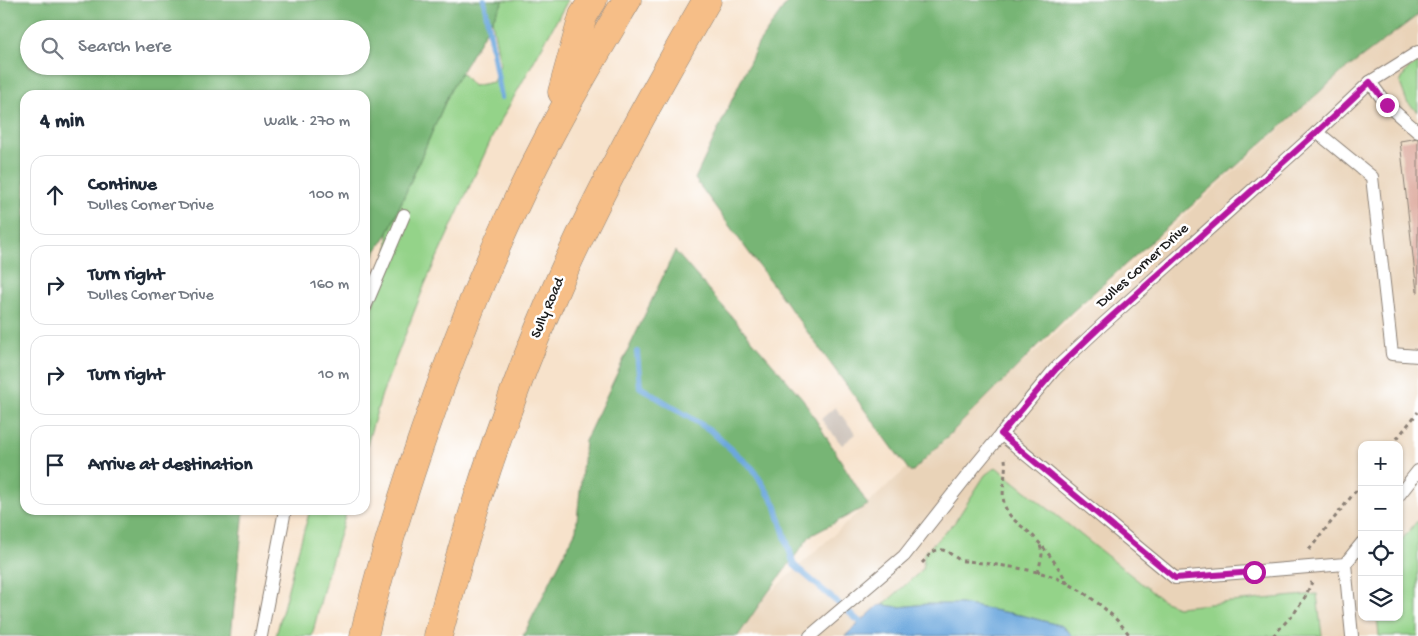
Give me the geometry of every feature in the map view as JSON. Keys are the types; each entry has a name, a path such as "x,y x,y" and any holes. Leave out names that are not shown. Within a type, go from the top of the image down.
{"highway":[{"path":"550,135 584,16 593,0"},
{"path":"364,636 397,515 452,354 501,239 550,135 626,0"},
{"name":"Sully Road","path":"438,636 479,493 538,330 562,275 639,119 701,11 714,0"}],"lane":[{"name":"Dulles Corner Drive","path":"810,636 904,556 1001,434 1062,363 1370,82 1418,52"},
{"path":"1370,82 1387,105 1418,132"},
{"path":"1317,132 1372,177 1392,354 1418,356"},
{"path":"370,295 404,215"},
{"path":"1001,434 1175,578 1346,564"},
{"path":"1403,490 1418,471"},
{"path":"261,636 284,515"},
{"path":"1352,636 1346,564 1358,548"}],"path":[{"path":"1395,441 1418,412"},
{"path":"1001,434 1005,463 1004,505 1010,515 1040,544 1061,572 1068,585"},
{"path":"1038,573 1042,555 1040,544"},
{"path":"920,565 934,551 940,550 950,552 961,560 1049,575 1082,592 1111,614 1130,636"}],"shaded area":[{"path":"1418,4 1418,636 722,636"},
{"path":"835,407 856,434 842,445 821,419"}],"green space":[{"path":"0,0 504,0 450,91 388,233 370,260 370,90 20,90 20,515 243,515 231,636 0,636"},
{"path":"504,0 568,0 495,131 425,284 382,394 370,434 370,315 388,259 388,233 450,91 461,72 473,86 493,82 500,64 492,20"},
{"path":"789,0 1418,0 1418,15 1341,73 1073,311 911,473 695,179 758,44"},
{"path":"1418,62 1418,112 1407,102 1400,83 1406,71"},
{"path":"675,251 803,399 868,505 810,536 738,636 523,636 576,530 585,441"},
{"path":"996,467 1161,599 1177,607 1317,594 1322,636 1073,636 1062,626 1025,616 961,604 927,604 899,607 883,605 923,569 924,553 955,522 985,475"},
{"path":"309,515 345,515 326,579 312,636 276,636"},
{"path":"1418,520 1418,636 1379,636 1377,621 1403,621 1403,538"}],"water":[{"path":"927,604 961,604 1025,616 1062,626 1073,636 845,636 878,606 899,607"}],"building":[{"path":"1418,138 1418,292 1417,292 1400,141"}],"waterway":[{"path":"484,0 501,97"},
{"path":"637,352 640,387 710,430 753,469 775,504 794,565 860,622"}],"route":[{"path":"1254,572 1175,578 1001,434 1056,369 1101,326 1370,82 1387,105"}]}
